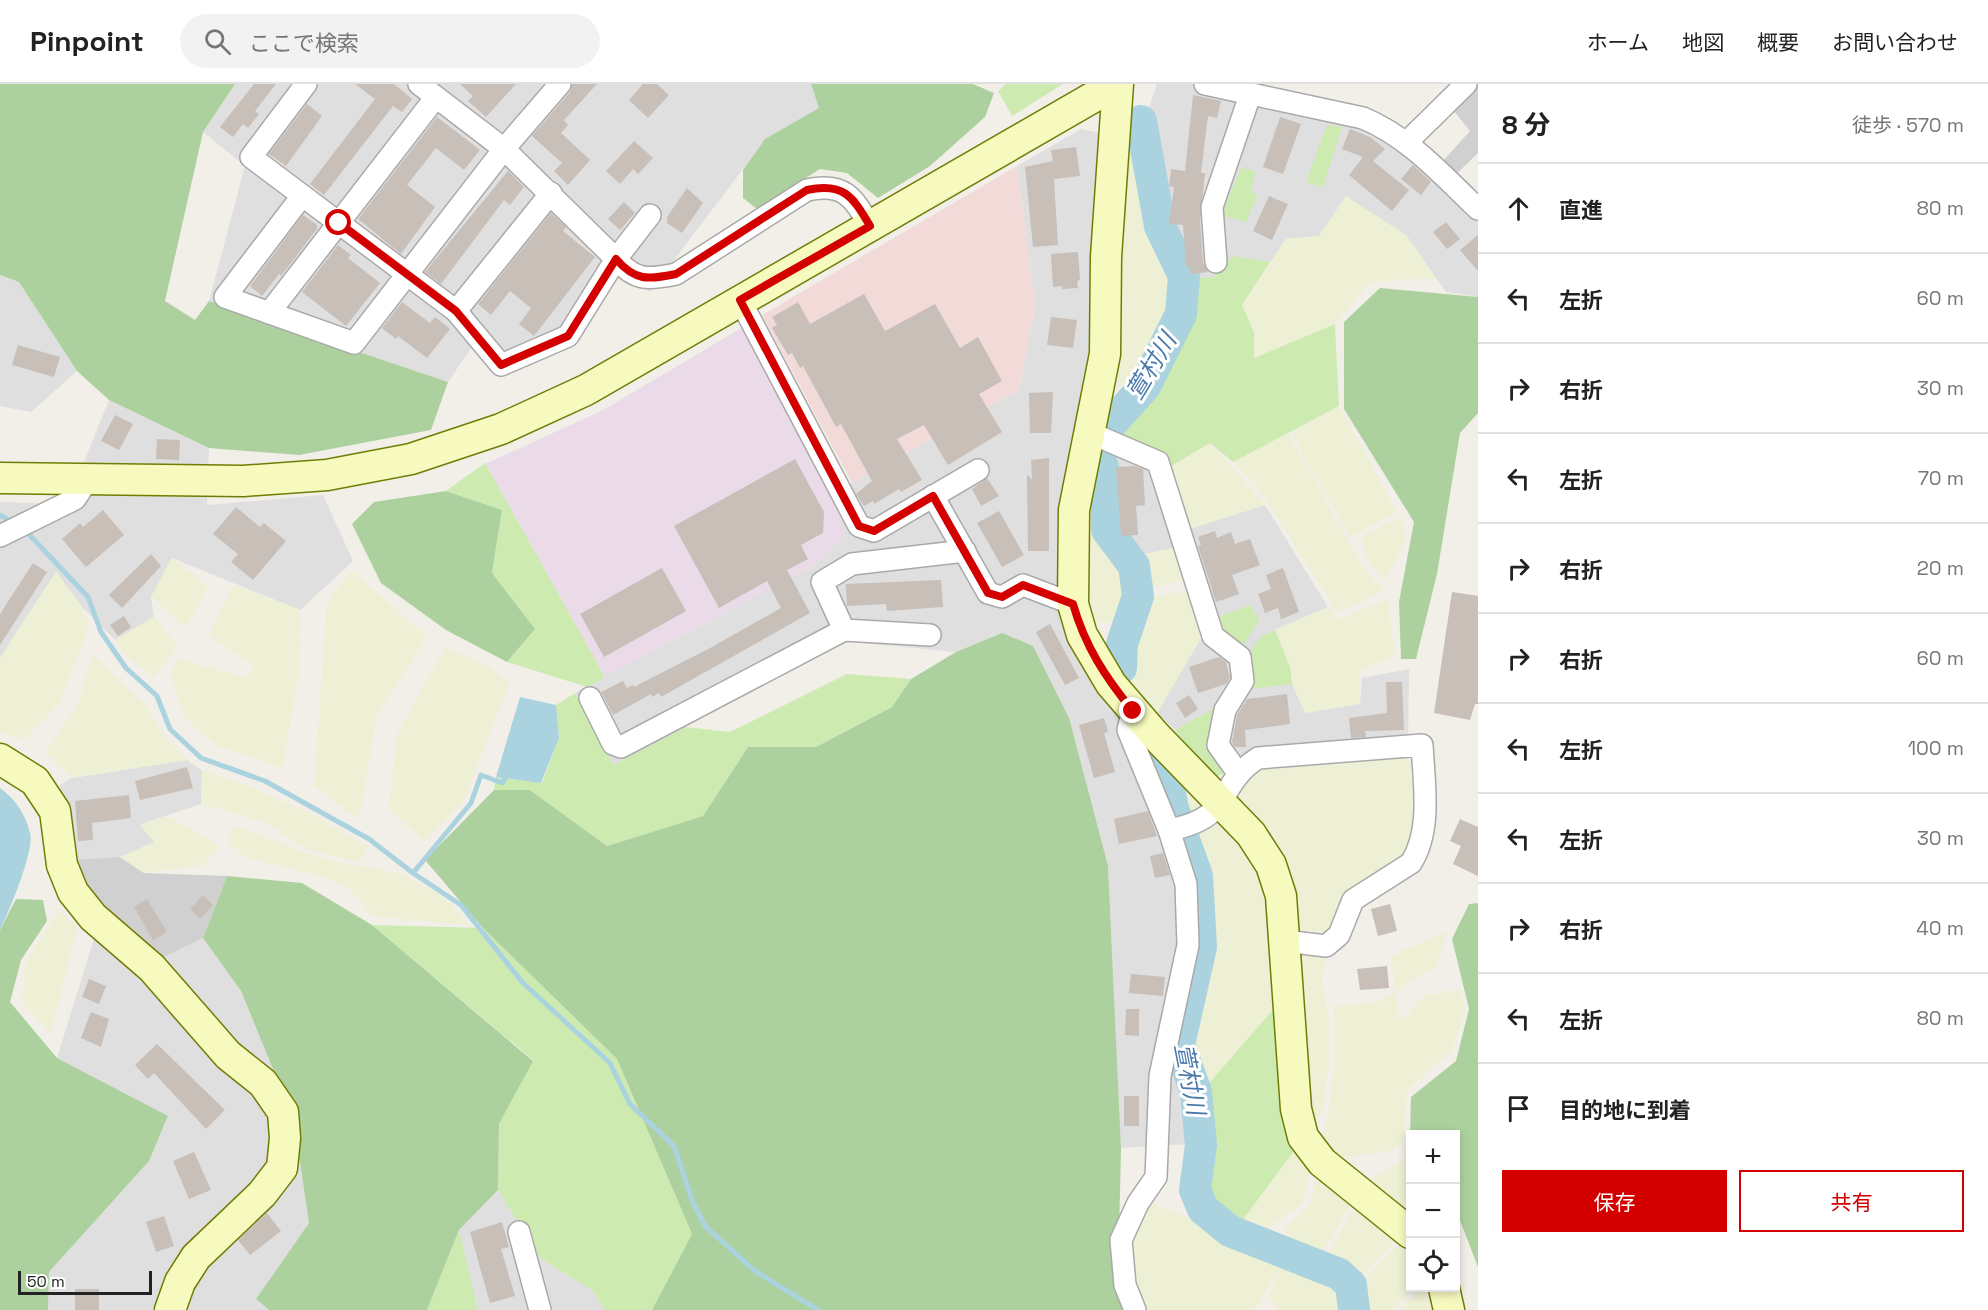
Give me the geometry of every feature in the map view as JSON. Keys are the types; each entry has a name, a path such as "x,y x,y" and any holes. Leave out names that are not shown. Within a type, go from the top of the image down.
{"street":[{"path":"306,84 251,157 456,311 501,365 568,336 616,259 650,215"},
{"path":"419,84 504,149 551,193 628,273 652,279 676,274 807,190 826,186 846,192 857,203 870,226"},
{"path":"302,196 225,297 354,344 504,149 560,84"},
{"path":"0,478 243,481 327,475 411,459 501,429 586,390 1117,84"},
{"path":"1117,84 1106,257 1105,354 1098,436 1074,510 1073,604 1082,635 1111,684 1133,711 1251,834 1271,865 1281,896 1296,1109 1303,1137 1322,1162 1406,1230"},
{"path":"1205,84 1363,118 1387,128 1407,142 1478,209"},
{"path":"1407,142 1466,84"},
{"path":"1216,262 1212,207 1250,94"},
{"path":"269,313 436,97"},
{"path":"456,311 551,193"},
{"path":"740,300 859,526 874,531 978,470"},
{"path":"1098,436 1158,462 1213,636 1240,657 1243,681 1225,710 1218,745 1238,773"},
{"path":"15,530 75,499 88,478"},
{"path":"933,496 988,593 1002,597 1023,585 1073,604"},
{"path":"844,630 822,582 852,564 965,551"},
{"path":"590,698 613,744 621,747 844,630 930,634"},
{"path":"1133,711 1128,730 1169,830 1186,884 1188,945 1160,1076 1156,1177 1138,1203 1121,1240 1125,1285 1135,1310"},
{"path":"1169,830 1191,826 1213,814 1222,803 1238,773 1258,758 1422,745 1425,807 1416,855 1411,863 1353,900 1339,935 1326,946 1285,941"},
{"path":"0,759 36,781 55,811 62,866 73,892 93,916 152,968 228,1055 263,1083 283,1113 285,1138 282,1168 262,1194 196,1257 180,1282 170,1310"},
{"path":"519,1232 540,1310"},
{"path":"1445,1292 1449,1310"}],"shaded area":[{"path":"235,84 811,84 819,108 765,140 650,292 616,272 575,341 502,375 474,344 448,382 209,301 245,166 203,132"},
{"path":"1157,84 1255,84 1252,88 1362,110 1478,216 1478,297 1446,292 1406,235 1319,236 1286,239 1270,262 1233,257 1187,311 1188,279 1164,224 1145,120"},
{"path":"1470,84 1478,84 1478,153 1447,183 1434,171 1470,131 1449,105"},
{"path":"1081,129 1106,134 1095,356 1062,611 1144,749 1192,879 1173,1047 1192,1144 1121,1148 1108,866 1002,633 956,652 842,641 614,765 575,693 819,562 832,494 1019,390 1035,306 1017,166"},
{"path":"1017,166 1035,306 1019,390 852,483 762,315"},
{"path":"0,275 19,282 77,371 31,412 0,406"},
{"path":"743,327 832,494 845,535 819,562 605,677 485,464 603,410"},
{"path":"109,400 209,448 207,505 323,495 353,561 300,610 172,558 151,597 154,617 115,640 83,608 56,572 0,658 0,502 67,504"},
{"path":"1110,436 1163,459 1186,530 1265,505 1328,607 1275,630 1290,667 1360,704 1362,678 1409,669 1408,752 1229,770 1214,778 1175,730 1157,713 1201,638 1181,547 1137,555 1114,532"},
{"path":"187,760 202,771 201,804 141,824 155,842 120,857 70,860 60,785 72,778"},
{"path":"120,857 144,873 227,876 203,938 158,960 102,913 70,860"},
{"path":"102,913 158,960 203,938 241,991 275,1074 297,1142 309,1223 256,1299 269,1310 48,1310 49,1272 149,1161 168,1117 57,1058"},
{"path":"498,1190 539,1257 593,1291 605,1310 478,1310 459,1230"}],"green space":[{"path":"0,84 235,84 203,132 165,301 195,320 209,301 448,382 431,430 299,455 209,448 109,400 77,371 19,282 0,275"},
{"path":"811,84 973,84 994,93 985,117 930,166 878,198 847,173 820,169 757,209 743,198 743,170 765,139 819,108"},
{"path":"1006,84 1063,84 1012,116 998,91"},
{"path":"1327,125 1342,127 1323,187 1306,182"},
{"path":"1125,139 1133,142 1156,229 1178,277 1175,309 1133,387 1112,381"},
{"path":"1241,168 1255,171 1251,193 1258,194 1246,222 1221,215"},
{"path":"1346,196 1406,235 1436,278 1370,282 1335,324 1254,358 1254,332 1242,305 1286,239 1319,236"},
{"path":"1233,256 1270,262 1242,305 1254,332 1254,358 1335,324 1339,406 1233,462 1210,443 1168,468 1110,436 1159,376 1187,311 1188,279 1214,277"},
{"path":"1380,288 1478,297 1478,413 1460,433 1437,574 1416,659 1401,659 1399,602 1414,522 1344,409 1344,322"},
{"path":"1339,406 1397,512 1351,537 1308,465 1292,431"},
{"path":"1288,433 1365,570 1384,590 1338,613 1260,491 1233,462"},
{"path":"1210,443 1265,505 1186,530 1168,468"},
{"path":"485,463 605,677 587,687 507,662 535,629 492,573 502,510 446,491"},
{"path":"1086,489 1097,493 1097,531 1126,569 1129,592 1121,621 1093,623 1083,570"},
{"path":"446,491 502,510 492,573 535,629 507,662 446,630 381,583 352,524 374,502"},
{"path":"1402,517 1405,541 1385,581 1367,561 1362,536"},
{"path":"1181,547 1189,579 1146,589 1137,555"},
{"path":"172,558 208,587 186,628 151,597"},
{"path":"352,571 427,637 377,714 359,820 314,786 327,601"},
{"path":"56,572 83,608 89,626 59,703 26,739 0,733 0,658"},
{"path":"234,585 300,610 299,675 282,768 217,746 185,718 170,672 179,659 247,678 255,667 209,635"},
{"path":"1191,590 1201,638 1157,713 1127,677 1152,597"},
{"path":"1388,600 1395,656 1360,670 1360,704 1305,713 1292,684 1290,667 1275,630 1328,607 1338,619"},
{"path":"1251,605 1259,621 1240,650 1212,619"},
{"path":"154,617 178,645 154,678 130,659 115,640"},
{"path":"1275,630 1290,667 1292,684 1249,689 1248,670 1253,647 1258,640"},
{"path":"1002,633 1033,646 1069,718 1108,866 1121,1148 1118,1282 1127,1310 652,1310 692,1234 617,1059 483,928 425,860 494,790 530,790 607,846 703,816 748,747 816,747 892,707 911,679 956,652"},
{"path":"445,648 489,666 509,684 464,800 425,842 389,808 397,734"},
{"path":"93,655 145,705 164,736 187,760 72,778 45,752 77,706"},
{"path":"847,674 911,679 892,707 816,747 748,747 703,816 607,846 530,790 494,790 496,777 542,783 559,738 556,705 575,693 614,765 685,727 730,732"},
{"path":"1217,707 1229,770 1214,778 1175,730"},
{"path":"1408,752 1415,808 1405,854 1349,890 1327,932 1292,930 1287,875 1277,845 1256,823 1240,799 1244,777 1260,762"},
{"path":"1176,770 1210,806 1181,819"},
{"path":"202,771 255,788 314,816 367,847 358,862 306,849 266,822 201,804"},
{"path":"168,816 220,846 203,865 144,873 120,857 154,842 140,825"},
{"path":"1223,819 1251,856 1263,883 1277,1005 1205,1088 1185,1043 1207,945 1205,877 1190,834"},
{"path":"234,826 324,859 402,874 443,897 468,925 372,916 349,888 315,875 247,858 227,843"},
{"path":"227,876 302,883 372,925 533,1061 499,1124 498,1190 459,1230 427,1310 269,1310 256,1299 309,1223 297,1142 275,1074 241,991 203,938"},
{"path":"16,899 43,900 47,921 21,960 10,1002 57,1058 168,1116 149,1161 49,1272 48,1310 0,1310 0,930"},
{"path":"1478,903 1478,1267 1460,1220 1460,1130 1410,1130 1411,1097 1456,1061 1469,1009 1452,939 1469,904"},
{"path":"58,911 77,926 51,1033 22,1003 25,964"},
{"path":"372,925 483,928 617,1059 692,1234 652,1310 605,1310 593,1291 539,1257 498,1190 499,1124 533,1060"},
{"path":"1446,931 1437,965 1395,991 1391,956"},
{"path":"1294,956 1326,956 1322,980 1329,1020 1329,1064 1322,1114 1308,1125"},
{"path":"1460,989 1466,1010 1452,1051 1407,1090 1404,1142 1388,1152 1335,1158 1319,1143 1328,1117 1335,1063 1334,1007 1378,1002 1395,991 1399,1015 1404,1020 1423,996"},
{"path":"1277,1005 1283,1120 1294,1151 1242,1221 1213,1205 1205,1184 1211,1139 1205,1088"},
{"path":"1294,1151 1310,1166 1303,1204 1269,1227 1242,1221"},
{"path":"1406,1158 1406,1205 1398,1210 1369,1180"},
{"path":"1317,1169 1353,1200 1320,1256 1304,1251 1284,1229 1311,1204"},
{"path":"1149,1201 1333,1280 1340,1310 1279,1310 1268,1297 1282,1266 1254,1310 1140,1310 1126,1245"},
{"path":"1355,1206 1397,1237 1360,1279 1342,1262 1328,1254"},
{"path":"459,1230 478,1310 427,1310"},
{"path":"1400,1243 1406,1249 1406,1292 1411,1292 1391,1310 1363,1310 1364,1280"},
{"path":"1419,1292 1428,1292 1432,1310 1399,1310"}],"water":[{"path":"520,697 556,705 559,738 541,783 496,777"},
{"path":"0,788 11,797 23,813 31,841 20,881 0,930"}],"building":[{"path":"254,84 276,84 255,111 259,114 248,128 243,124 233,137 220,127"},
{"path":"355,84 394,84 412,99 402,112 393,106 324,195 310,184 375,99"},
{"path":"460,84 516,84 486,117 468,101 473,96"},
{"path":"572,84 597,84 564,120 568,125 561,133 590,160 568,185 554,171 562,163 532,136 570,92"},
{"path":"643,84 657,84 669,95 648,118 629,100"},
{"path":"1193,95 1221,101 1217,118 1208,116 1201,173 1205,173 1200,220 1203,263 1208,272 1190,274 1189,266 1186,266 1183,225 1169,224 1174,187 1169,186 1171,169 1185,171"},
{"path":"307,104 322,116 286,166 269,154"},
{"path":"437,117 480,150 464,170 436,148 407,185 435,207 401,254 358,219"},
{"path":"1280,117 1301,124 1283,174 1263,167"},
{"path":"1350,129 1370,137 1385,149 1373,161 1409,190 1392,211 1349,175 1363,157 1342,149"},
{"path":"634,141 653,158 638,174 633,169 620,184 606,171"},
{"path":"1076,147 1080,176 1054,179 1058,245 1033,247 1025,167 1053,161 1051,150"},
{"path":"1413,165 1431,182 1421,195 1401,179"},
{"path":"508,171 524,187 510,205 504,200 441,284 425,272"},
{"path":"687,188 703,203 682,233 667,223 667,217"},
{"path":"1269,196 1288,204 1272,240 1253,231"},
{"path":"624,202 635,213 620,230 608,219"},
{"path":"551,213 566,227 563,231 595,257 534,336 519,324 531,308 510,291 491,315 478,304"},
{"path":"303,215 317,225 317,229 281,276 279,274 262,296 250,286"},
{"path":"1446,222 1460,239 1447,249 1433,232"},
{"path":"1478,235 1478,271 1460,250"},
{"path":"338,245 351,255 348,258 380,283 346,326 302,292"},
{"path":"1078,252 1080,280 1077,281 1078,288 1053,287 1051,254"},
{"path":"864,294 885,331 935,304 960,348 978,337 1002,381 979,394 1002,432 948,465 924,425 897,439 922,480 901,492 899,489 874,504 873,501 864,506 856,494 872,481 841,424 836,427 803,366 800,368 792,353 788,355 772,328 777,325 772,317 798,302 810,324"},
{"path":"402,302 430,323 435,317 450,329 427,358 398,336 396,339 382,328"},
{"path":"1051,317 1077,320 1073,348 1047,345"},
{"path":"18,345 60,357 54,377 12,365"},
{"path":"1053,392 1051,433 1030,433 1029,393"},
{"path":"115,415 133,424 119,450 101,441"},
{"path":"157,439 180,440 179,460 156,459"},
{"path":"1049,458 1049,551 1028,551 1027,474 1032,480 1031,460"},
{"path":"795,459 824,512 823,533 801,545 808,559 787,570 810,613 661,697 659,693 652,697 651,694 613,715 601,692 623,681 627,688 633,685 634,687 781,608 767,581 719,608 674,526"},
{"path":"1135,466 1143,469 1145,505 1136,506 1138,535 1121,536 1116,467"},
{"path":"987,478 999,496 981,506 972,489"},
{"path":"236,507 260,527 264,523 286,541 253,580 231,562 238,554 213,534"},
{"path":"103,510 124,535 86,567 62,539 80,523 83,527"},
{"path":"999,511 1024,555 1002,567 977,523"},
{"path":"1215,531 1217,538 1231,532 1235,544 1250,539 1260,565 1232,575 1239,594 1216,602 1198,546 1201,545 1198,537"},
{"path":"151,554 161,566 122,608 109,595"},
{"path":"33,563 47,572 0,645 0,614"},
{"path":"662,568 686,611 604,657 580,614"},
{"path":"1283,568 1299,612 1281,619 1278,608 1265,613 1258,594 1271,589 1266,575"},
{"path":"941,580 943,607 887,611 886,604 847,606 846,584"},
{"path":"1452,592 1478,596 1478,704 1475,704 1470,720 1434,713"},
{"path":"124,616 131,627 118,636 110,625"},
{"path":"1050,624 1079,678 1065,685 1036,632"},
{"path":"1219,657 1226,662 1230,678 1226,684 1198,693 1189,667"},
{"path":"1386,682 1402,682 1404,730 1365,731 1366,737 1351,738 1349,718 1387,713"},
{"path":"1287,694 1290,724 1245,730 1246,747 1235,747 1232,742 1237,715 1247,699"},
{"path":"1189,695 1198,709 1185,718 1176,703"},
{"path":"1104,718 1108,732 1104,733 1115,772 1094,778 1079,725"},
{"path":"187,767 193,788 140,800 135,781"},
{"path":"129,795 131,818 92,823 93,840 78,841 75,801"},
{"path":"1148,811 1157,836 1119,844 1114,819"},
{"path":"1460,819 1478,827 1478,876 1453,864 1461,846 1450,841"},
{"path":"1163,853 1170,875 1155,878 1150,856"},
{"path":"203,895 213,905 200,919 190,909"},
{"path":"147,899 167,932 153,940 134,907"},
{"path":"1390,904 1397,931 1378,936 1371,909"},
{"path":"1387,966 1389,988 1360,990 1357,969"},
{"path":"1131,974 1165,977 1163,996 1129,993"},
{"path":"89,979 106,986 99,1004 82,997"},
{"path":"1126,1009 1139,1009 1139,1036 1125,1035"},
{"path":"91,1012 109,1019 101,1047 81,1038"},
{"path":"157,1044 225,1110 206,1129 154,1073 148,1079 135,1065"},
{"path":"1124,1096 1139,1096 1139,1126 1124,1126"},
{"path":"194,1152 211,1190 189,1199 173,1161"},
{"path":"267,1213 281,1231 250,1255 238,1240"},
{"path":"164,1216 174,1246 156,1252 146,1222"},
{"path":"502,1222 509,1247 501,1249 515,1296 490,1303 470,1232"},
{"path":"75,1289 99,1289 99,1310 75,1310"}],"waterway":[{"name":"萱村川","path":"1121,668 1122,644 1138,596 1134,566 1107,530 1107,480 1098,453 1101,435 1145,386 1181,314 1184,276 1160,226 1141,121"},
{"path":"0,515 14,523"},
{"path":"25,530 88,597 101,632 126,668 157,696 170,729 201,758 265,781 369,839 413,873 461,905 522,982 610,1063 630,1104 674,1146 693,1203 706,1227 755,1271 818,1310"},
{"name":"萱村川","path":"1164,761 1173,809 1197,876 1201,947 1179,1045 1196,1092 1201,1145 1195,1190 1203,1209 1230,1231 1339,1274 1351,1285 1354,1310"},
{"path":"413,873 471,803 481,775 502,783 508,774"}],"route":[{"path":"339,223 456,311 501,365 568,336 616,259 628,273 652,279 676,274 807,190 826,186 846,192 857,203 870,226 740,300 859,526 874,531 933,496 988,593 1002,597 1023,585 1073,604 1082,635 1111,684 1133,711"}]}
